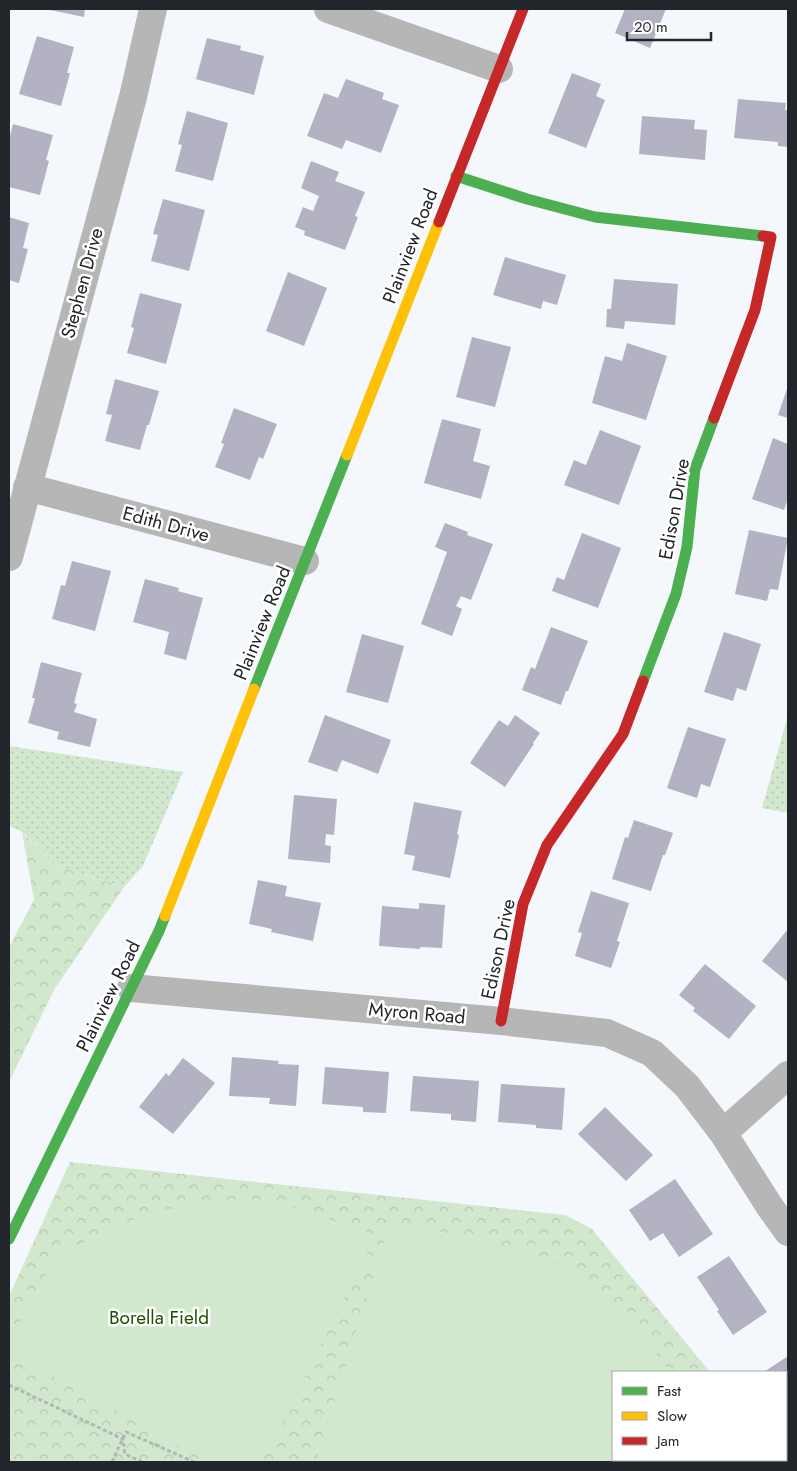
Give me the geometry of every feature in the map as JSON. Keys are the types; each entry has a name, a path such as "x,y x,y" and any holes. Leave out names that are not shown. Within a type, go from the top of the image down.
{"main road":[{"name":"Plainview Road","path":"9,1239 159,931 456,176 524,9"},
{"name":"Edison Drive","path":"456,176 527,199 595,217 771,237 755,310 695,469 687,548 676,594 623,734 547,845 523,904 501,1021"}],"street":[{"name":"Stephen Drive","path":"9,557 133,97 152,9"},
{"path":"328,9 499,69"},
{"name":"Edith Drive","path":"27,487 305,561"},
{"name":"Myron Road","path":"131,988 501,1021 608,1033 652,1053 687,1086 723,1133 788,1232"},
{"path":"723,1133 788,1075"}],"path":[{"path":"9,1385 123,1439"},
{"path":"112,1462 126,1432 194,1462"},
{"path":"123,1439 125,1454 142,1462"}],"green space":[{"path":"788,715 788,813 762,808"},
{"path":"9,746 183,772 143,866 124,887 55,865 23,832 9,826"},
{"path":"22,832 55,865 124,887 54,990 9,1082 9,947 34,900"},
{"name":"Borella Field","path":"70,1162 565,1215 592,1229 709,1371 612,1371 612,1461 783,1462 9,1462 9,1296"},
{"path":"269,1199 376,1235 262,1462 210,1462 9,1353 9,1341 57,1255 151,1211"},
{"path":"389,1225 478,1237 567,1267 637,1328 669,1371 612,1371 612,1461 713,1462 316,1462"}],"building":[{"path":"45,9 85,9 84,17"},
{"path":"625,9 666,9 650,48 615,33"},
{"path":"37,36 74,47 67,73 70,73 61,106 19,94"},
{"path":"207,38 241,46 240,50 264,56 254,95 196,79"},
{"path":"572,73 601,84 596,96 605,100 586,148 548,133"},
{"path":"346,79 384,93 382,99 399,105 381,153 346,140 342,149 307,136 324,93 338,98"},
{"path":"738,99 786,103 785,110 788,110 788,147 778,146 778,142 734,138"},
{"path":"187,111 228,123 213,181 175,171 182,145 178,144"},
{"path":"642,116 695,120 694,129 707,130 705,160 639,154"},
{"path":"13,124 53,135 46,160 49,161 40,195 9,187 9,140"},
{"path":"311,161 339,172 335,181 365,192 355,216 358,217 345,250 304,235 305,231 295,227 303,207 313,211 319,196 301,188"},
{"path":"163,199 205,210 189,271 151,261 158,235 153,234"},
{"path":"9,217 29,223 23,248 28,249 19,283 9,280"},
{"path":"505,257 566,275 557,305 543,301 541,309 493,295"},
{"path":"288,272 327,288 304,346 266,331"},
{"path":"614,279 678,284 675,325 625,321 624,329 606,327 607,309 611,309"},
{"path":"140,293 182,304 166,364 127,353 134,328 131,327"},
{"path":"472,337 511,347 495,407 456,397"},
{"path":"627,343 667,356 646,420 592,403 605,356 622,361"},
{"path":"115,379 159,391 140,450 105,441 112,415 106,414"},
{"path":"788,386 788,418 778,415"},
{"path":"234,408 277,424 263,459 259,457 250,480 215,467 224,444 221,443"},
{"path":"442,419 481,429 473,461 490,466 481,499 424,483"},
{"path":"600,430 641,446 619,505 564,485 574,460 586,465"},
{"path":"773,438 788,444 788,499 784,510 752,499"},
{"path":"445,523 468,532 467,535 493,544 471,600 461,596 456,606 462,609 452,636 421,624 447,552 435,547"},
{"path":"749,530 788,538 778,590 770,589 767,601 735,594"},
{"path":"582,533 621,548 598,608 552,591 557,577 564,580"},
{"path":"72,561 111,571 95,631 52,619 61,585 65,586"},
{"path":"145,579 179,588 178,591 203,598 186,660 164,654 169,632 133,622"},
{"path":"551,627 588,641 561,705 522,690 531,667 535,669"},
{"path":"724,632 761,644 746,691 737,688 733,701 704,692"},
{"path":"362,634 404,646 388,703 346,692"},
{"path":"41,662 82,673 74,703 77,704 74,712 97,719 90,747 57,739 59,732 28,723 35,698 32,698"},
{"path":"325,715 391,740 378,774 342,760 337,772 308,762"},
{"path":"515,715 540,733 505,787 470,763 499,720 508,726"},
{"path":"688,727 726,739 710,787 701,784 697,798 667,788"},
{"path":"294,795 337,799 334,835 326,834 325,845 331,846 330,863 288,859"},
{"path":"414,802 462,811 450,878 412,870 415,856 404,854"},
{"path":"634,820 673,833 665,855 663,855 651,891 612,879 625,837 628,838"},
{"path":"258,880 287,886 285,896 321,903 313,941 271,932 272,929 249,924"},
{"path":"591,891 629,903 617,941 620,942 611,968 575,956 582,933 578,932"},
{"path":"419,903 445,905 442,948 420,947 420,949 379,946 382,906 419,909"},
{"path":"788,929 788,982 762,961"},
{"path":"705,964 756,1006 729,1039 693,1011 695,1008 679,995"},
{"path":"232,1057 279,1061 278,1064 299,1065 296,1106 269,1104 270,1098 229,1096"},
{"path":"183,1058 215,1083 173,1134 139,1107 166,1073 169,1076"},
{"path":"325,1067 389,1072 386,1113 363,1112 363,1107 322,1104"},
{"path":"413,1076 479,1081 476,1122 451,1120 451,1114 410,1111"},
{"path":"501,1084 565,1088 562,1130 536,1128 536,1125 498,1122"},
{"path":"605,1107 653,1155 626,1181 578,1134"},
{"path":"675,1179 713,1234 679,1257 663,1233 650,1241 629,1210"},
{"path":"729,1256 767,1312 733,1335 697,1277"},
{"path":"788,1356 788,1416 787,1371 766,1371"}],"traffic: fast":[{"path":"456,176 527,199 595,217 763,236"},
{"path":"643,681 676,594 687,547 695,469 714,418"},
{"path":"254,689 347,455"},
{"path":"9,1239 165,916"}],"traffic: slow":[{"path":"347,455 439,222"},
{"path":"165,916 254,689"}],"traffic: jam":[{"path":"439,222 523,9"},
{"path":"714,418 755,310 771,237 763,236"},
{"path":"501,1021 523,904 547,845 623,734 643,681"}]}
